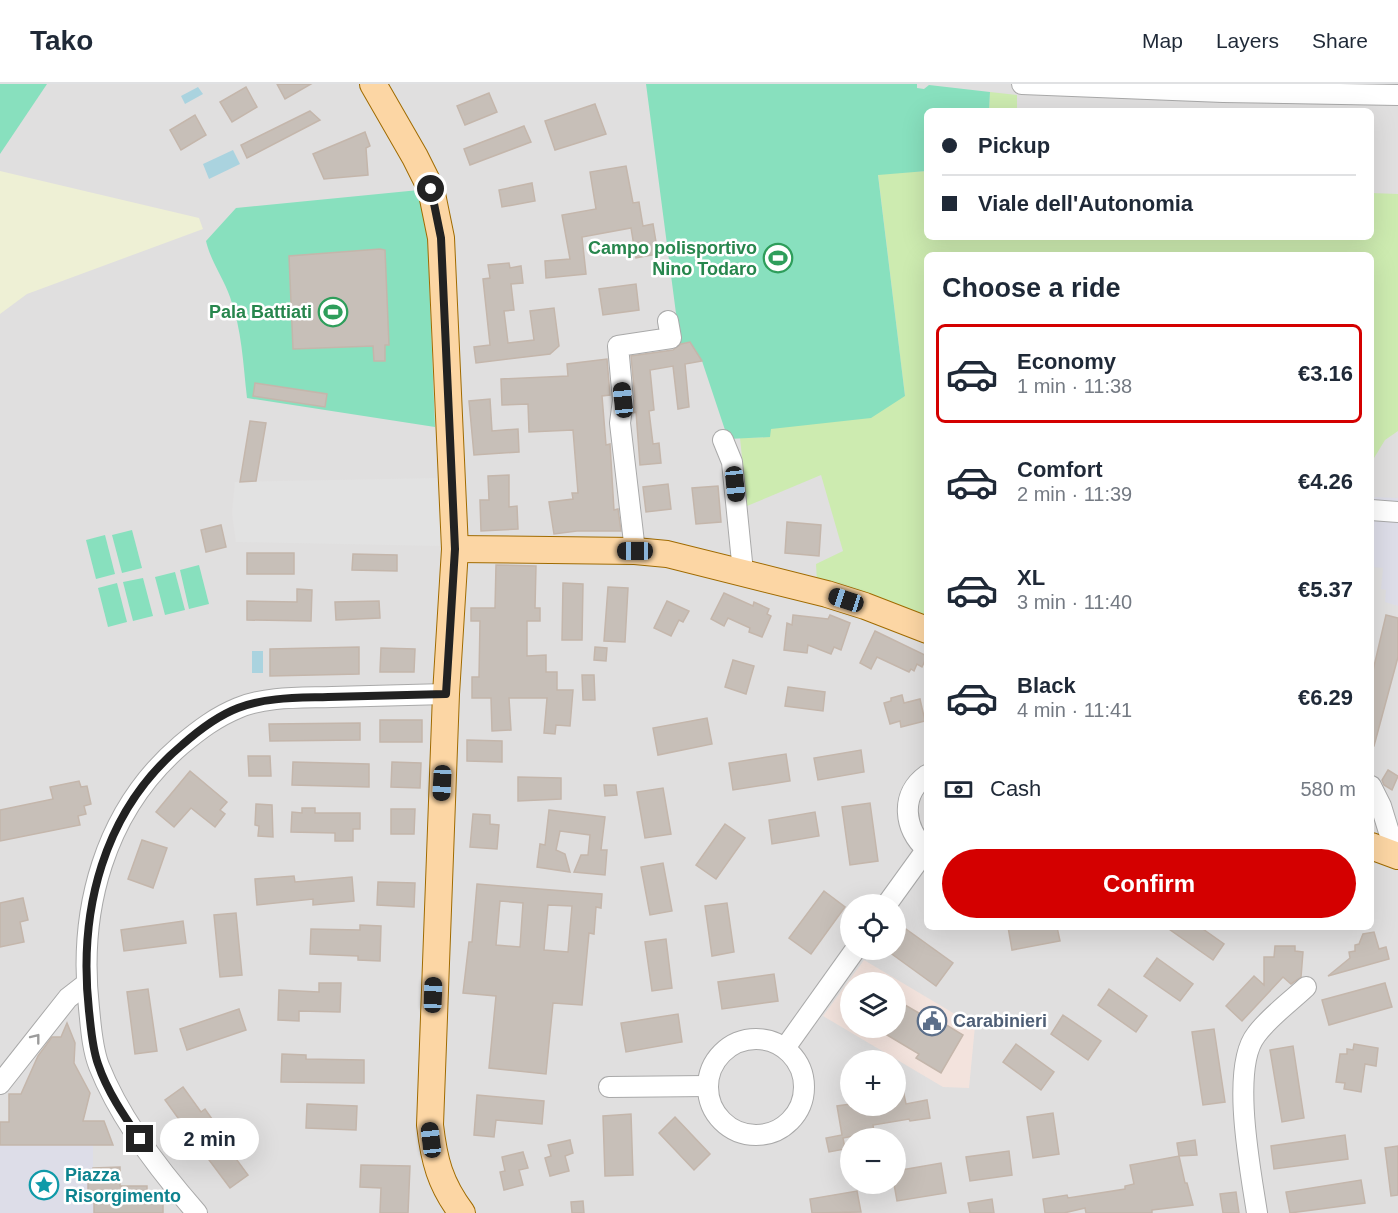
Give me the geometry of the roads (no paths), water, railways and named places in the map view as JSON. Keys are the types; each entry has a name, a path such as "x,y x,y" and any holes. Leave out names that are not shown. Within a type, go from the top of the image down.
{"main road":[{"path":"373,84 416,157 431,189 441,238 455,549 446,694 430,1125 433,1156 452,1200 462,1213"},
{"path":"455,549 635,551 675,556 827,594 924,629"},
{"path":"1374,847 1397,856"}],"street":[{"path":"1022,84 1270,88 1398,95"},
{"path":"635,551 620,423 623,400 618,346 671,338 668,321"},
{"path":"723,440 732,462 743,572"},
{"path":"1374,510 1398,512"},
{"path":"197,1213 159,1167 109,1088 98,1064 93,1045 86,984 87,944 94,890 101,865 127,808 148,777 167,757 213,719 240,707 297,698 446,694"},
{"path":"924,778 913,790 908,806 908,822 911,830 924,848"},
{"path":"1374,792 1381,806 1397,856"},
{"path":"894,894 924,853"},
{"path":"785,1048 848,960"},
{"path":"0,1084 68,998 86,984"},
{"path":"1257,1213 1247,1146 1245,1063 1255,1036 1306,987"},
{"path":"757,1038 772,1041 785,1048 797,1059 804,1075 805,1091 801,1107 791,1120 778,1130 762,1135 746,1134 730,1128 718,1117 710,1103 707,1086 710,1071 717,1058 728,1047 741,1040 757,1038"},
{"path":"609,1087 707,1086"}],"water":[{"path":"198,87 203,94 185,104 181,96"},
{"path":"233,150 240,164 209,179 203,164"},
{"path":"252,651 263,651 263,673 252,673"}],"place":[{"name":"Campo polisportivo Nino Todaro","path":"778,258"},
{"name":"Pala Battiati","path":"333,312"},
{"name":"Carabinieri","path":"932,1021"},
{"name":"Piazza Risorgimento","path":"44,1185"}]}
